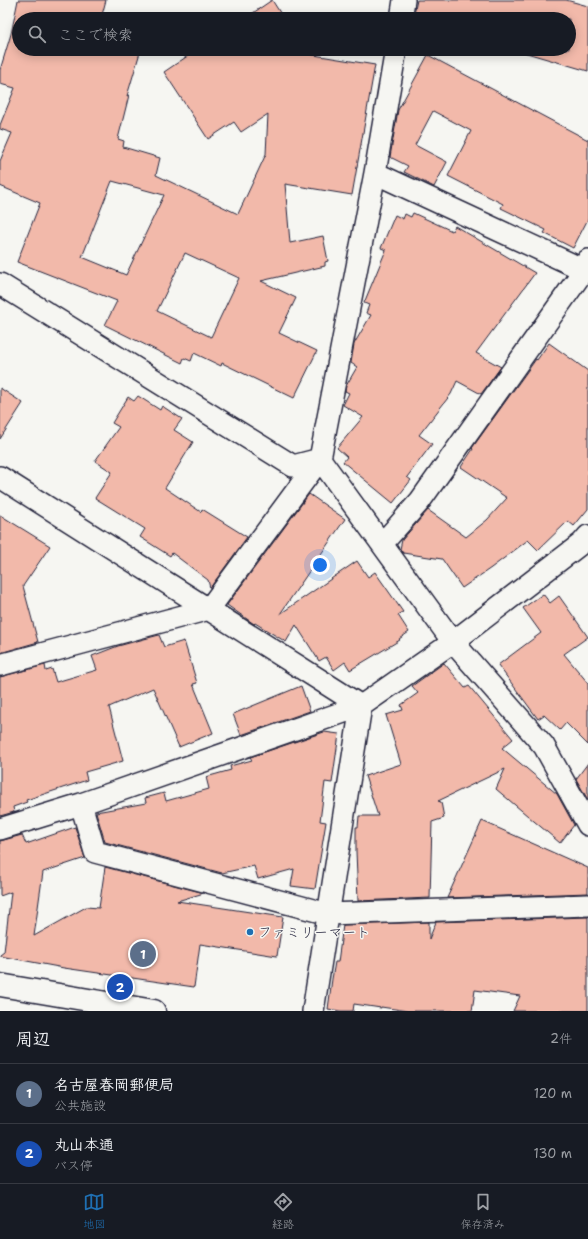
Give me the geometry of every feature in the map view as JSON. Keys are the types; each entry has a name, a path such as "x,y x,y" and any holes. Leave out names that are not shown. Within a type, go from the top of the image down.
{"street":[{"path":"402,12 404,0"},
{"path":"0,666 208,609 320,459 375,173 395,56"},
{"path":"375,173 587,267 420,501 382,544"},
{"path":"0,284 292,466 320,459"},
{"path":"320,459 453,642 544,746 588,826"},
{"path":"0,477 361,706"},
{"path":"0,829 81,804 361,706 453,642 586,542"},
{"path":"313,1011 361,706"},
{"path":"81,804 95,852 328,914 588,905"},
{"path":"0,986 120,1008 154,1011"}],"building":[{"path":"18,0 106,0 103,12 16,12"},
{"path":"272,0 280,12 254,12"},
{"path":"417,0 566,0 588,6 588,71 537,56 576,56 576,12 414,12"},
{"path":"12,29 12,56 139,56 127,96 129,95 118,139 124,141 123,147 160,158 156,175 238,214 266,154 268,114 241,132 234,122 208,139 164,72 188,56 320,56 375,65 352,195 285,184 290,243 323,236 328,261 325,262 325,266 261,281 296,298 279,333 317,351 294,398 222,363 221,366 194,353 191,361 184,358 182,363 105,325 117,301 17,262 40,203 0,186 0,161 12,133 0,129 0,125 15,88 0,84 0,70","holes":["112,181 164,195 126,275 82,257","185,253 239,278 211,337 157,311"]},
{"path":"427,56 430,56 588,140 588,219 573,248 544,233 546,230 501,208 503,204 448,176 471,131 433,111 415,145 447,162 434,187 404,172 408,166 390,157 398,110"},
{"path":"413,213 452,231 455,226 535,273 476,353 501,367 481,394 457,381 451,394 419,435 432,444 407,477 411,480 393,503 343,462 347,457 337,448 363,417 343,405 349,393 345,391 346,386 357,367 351,363 354,344 371,315 366,313 369,305 364,303 386,250 381,248 395,215 403,219 405,214 411,217"},
{"path":"549,343 588,371 588,509 574,526 568,521 538,550 528,540 462,588 442,559 403,553 400,549 402,540 428,510 466,537 487,520 507,498 461,467 473,449 472,448"},
{"path":"0,388 23,403 0,439"},
{"path":"138,396 160,410 162,406 182,419 174,430 193,442 165,488 201,512 202,509 247,537 210,588 208,580 172,553 170,556 140,537 145,529 95,498 112,472 95,461 119,427 112,423 128,397 134,401"},
{"path":"309,494 345,519 280,614 357,561 368,577 375,572 403,612 398,615 409,632 399,639 400,640 350,670 345,662 334,670 326,657 319,661 296,625 286,642 255,623 254,624 227,605"},
{"path":"0,515 50,546 23,586 38,642 0,653"},
{"path":"543,594 550,603 559,596 588,637 564,654 588,683 588,745 566,723 560,730 544,715 538,719 498,665 541,633 523,608"},
{"path":"159,635 164,647 184,641 197,683 193,684 213,733 179,747 153,688 109,707 123,761 85,772 87,780 26,800 27,802 13,807 14,812 0,816 0,677 45,665 46,671 52,669 56,682 97,670 92,656 118,646"},
{"path":"444,663 465,688 469,686 513,739 502,748 557,794 574,825 560,843 496,789 505,769 438,801 441,802 444,818 432,822 430,898 358,901 356,827 358,827 359,816 378,816 365,776 401,764 386,715 403,710 401,705 418,693 412,686"},
{"path":"301,686 310,711 241,735 233,714"},
{"path":"324,732 339,734 332,783 325,782 320,821 326,822 315,889 291,886 294,869 258,879 254,866 222,873 105,842 96,812 146,803 145,798 164,793 166,801 209,789 206,777 231,770 230,766 252,760 250,757"},
{"path":"588,763 588,800 576,779"},
{"path":"482,821 588,868 588,893 447,898"},
{"path":"75,827 85,858 43,872 34,936 86,907 99,908 105,867 204,893 177,901 283,917 277,956 200,944 194,987 64,968 0,956 4,952 11,892 0,896 0,841 22,835 26,844"},
{"path":"588,917 588,1011 513,1011 520,996 475,990 472,1011 408,1011 354,1004 353,1011 328,1009 335,962 338,962 343,925 429,922 429,939 436,922"}],"place":[{"name":"ファミリーマート","path":"250,932"},
{"name":"名古屋春岡郵便局","path":"143,954"},
{"name":"丸山本通","path":"120,987"}]}
